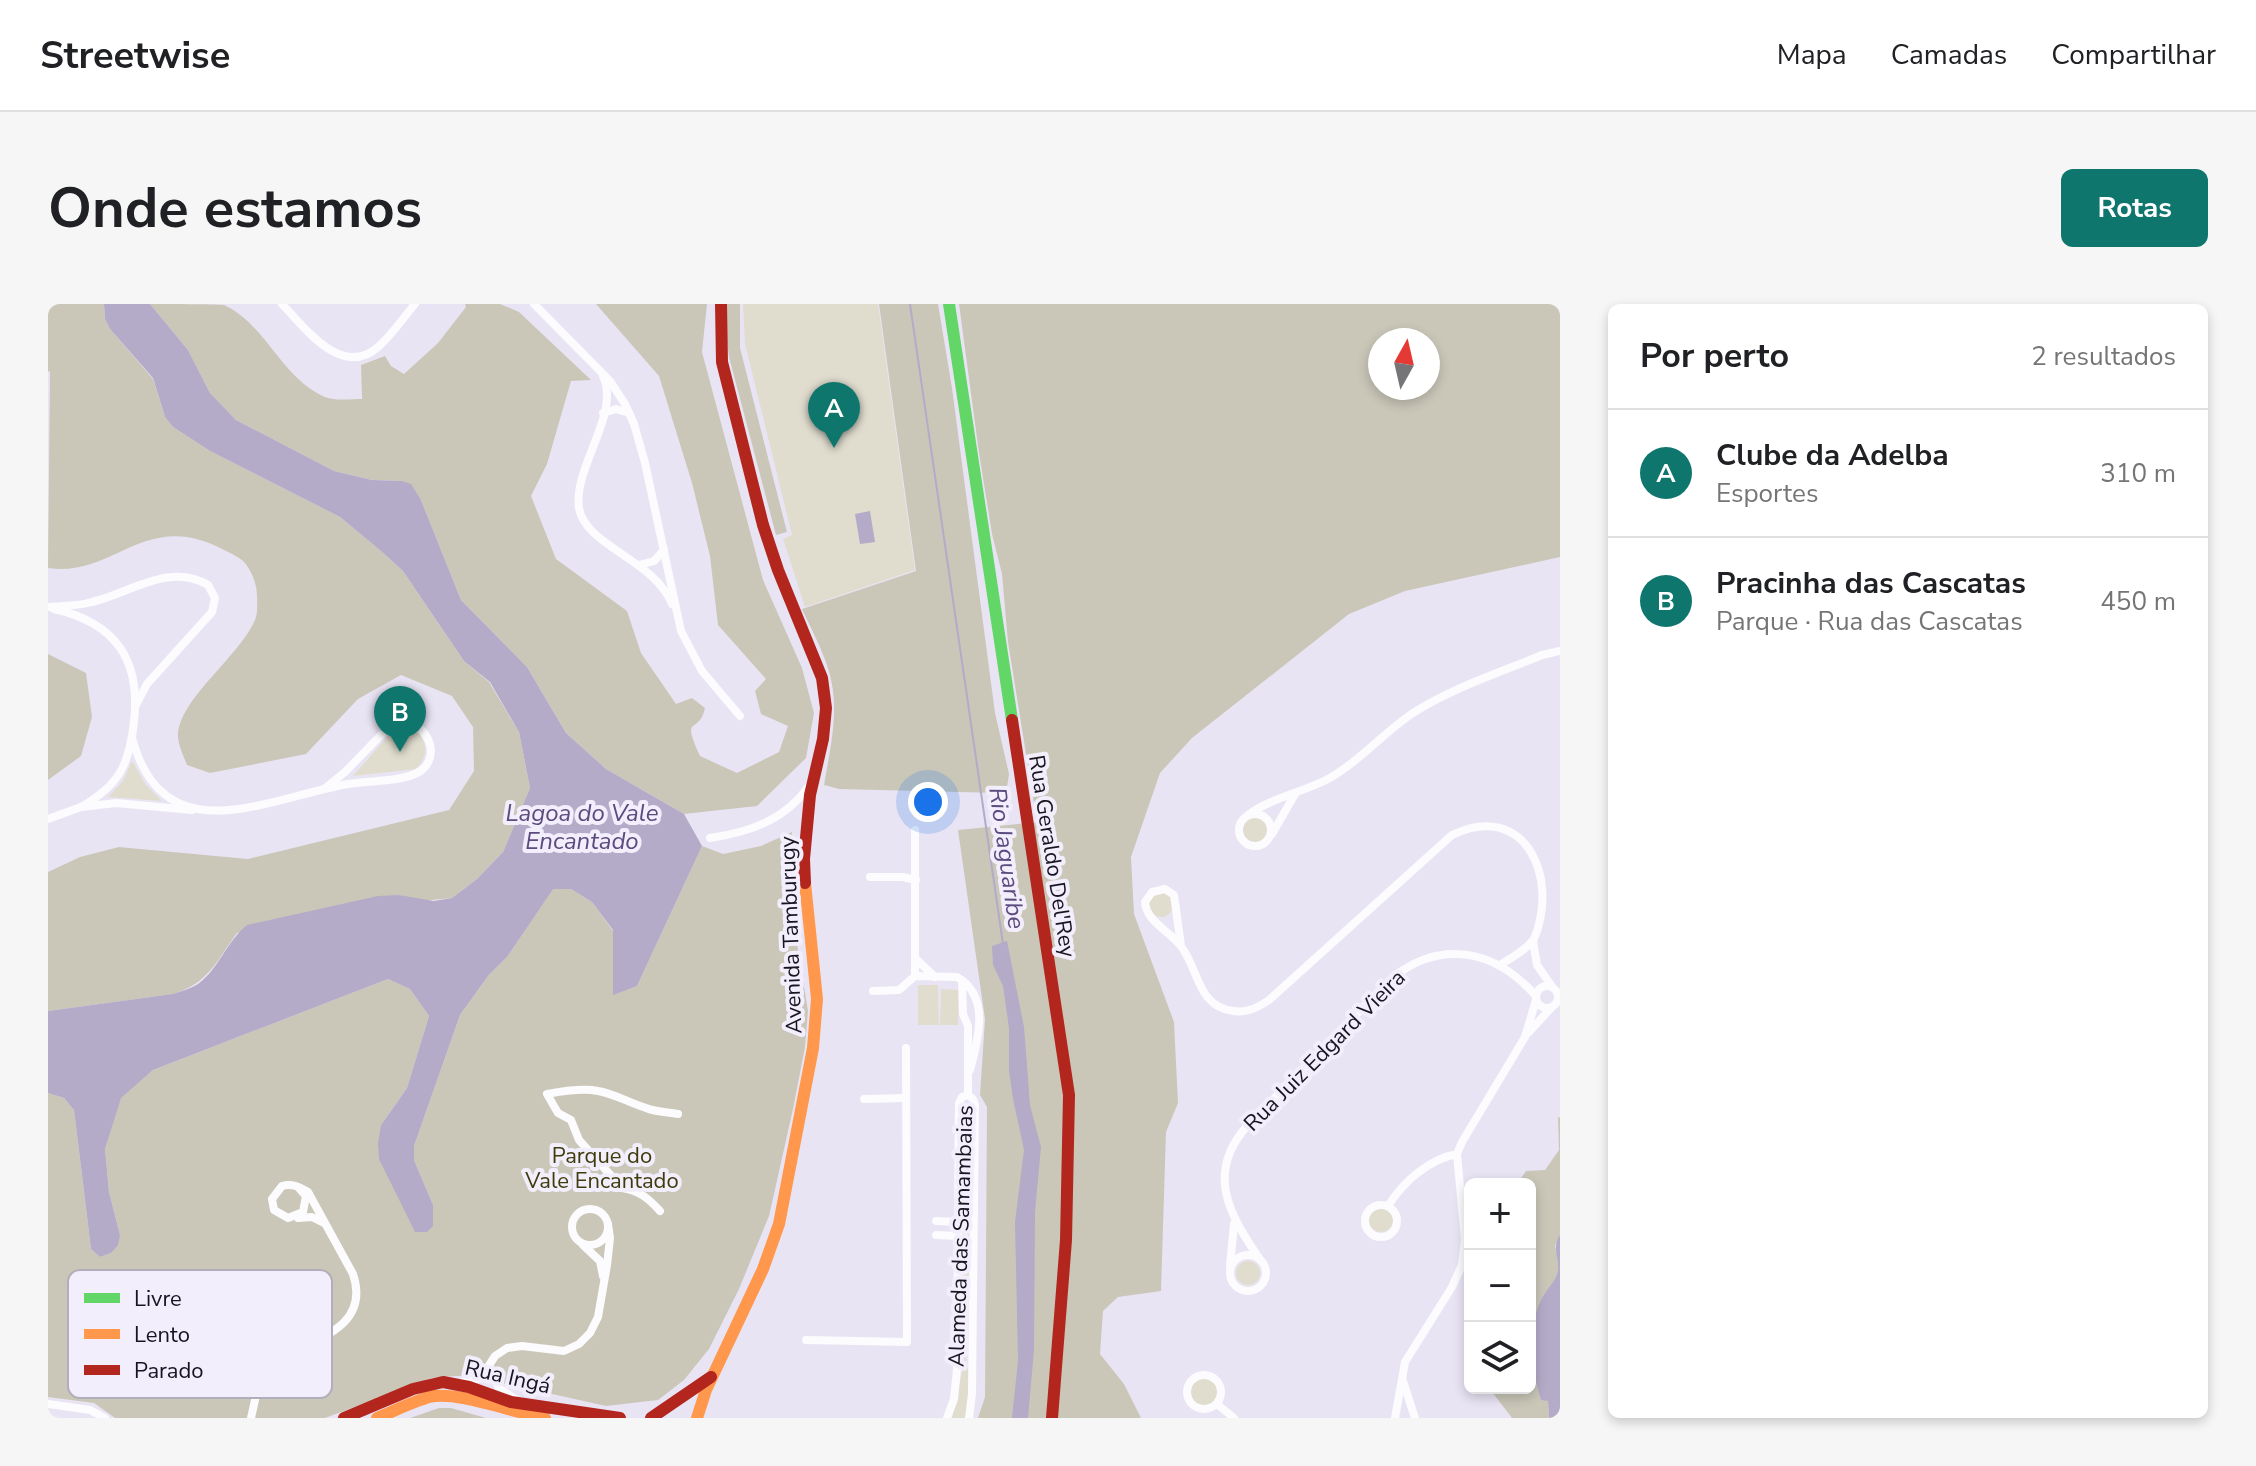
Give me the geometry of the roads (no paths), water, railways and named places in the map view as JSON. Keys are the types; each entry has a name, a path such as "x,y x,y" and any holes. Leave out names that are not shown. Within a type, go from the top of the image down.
{"main road":[{"name":"Avenida Tamburugy","path":"697,1418 763,1269 779,1224 813,1048 817,999 808,929 804,859 812,782 825,724 822,678 763,525 722,362 721,304"},
{"name":"Rua Geraldo Del'Rey","path":"949,304 1069,1095 1065,1255 1052,1418"},
{"path":"651,1418 714,1374"},
{"name":"Rua Ingá","path":"344,1418 413,1389 443,1382 469,1387 511,1402 620,1418"},
{"name":"Rua Ingá","path":"377,1418 430,1397 451,1395 545,1418"}],"street":[{"path":"282,304 324,346 351,358 374,351 415,304"},
{"path":"534,304 614,387 629,414 640,442 677,616"},
{"path":"601,372 608,390 580,492 580,513 590,530 660,582 692,655 740,716"},
{"path":"603,413 616,409 629,414"},
{"path":"639,565 654,561 664,550"},
{"path":"48,607 91,603 166,577 192,578 208,585 215,598 212,612 153,677 136,705"},
{"path":"90,621 91,603"},
{"path":"48,607 90,621 114,640 127,657 133,673 136,705 132,738 127,760 106,799"},
{"path":"1295,793 1271,836 1259,846 1244,842 1239,828 1248,815 1265,804 1339,772 1402,721 1435,701 1542,655 1560,651"},
{"path":"133,673 153,677"},
{"path":"48,819 106,799 200,810 258,806 350,783 410,776 418,773 430,757 432,748 429,739 416,725 397,723 380,734 345,772 324,789"},
{"path":"132,738 138,760 154,786 167,797 200,810"},
{"path":"127,760 138,760"},
{"path":"345,772 350,783"},
{"path":"710,838 763,825 802,797 812,782"},
{"path":"163,807 167,797"},
{"path":"1248,815 1257,813 1267,817 1272,826 1271,836"},
{"path":"1181,946 1177,901 1165,889 1152,892 1145,907 1159,926 1181,946 1210,1001 1227,1011 1249,1011 1269,1000 1452,835 1479,825 1511,829 1524,837 1543,859 1548,871 1551,893 1547,911 1533,941 1500,965"},
{"path":"915,830 915,976"},
{"path":"870,877 916,880"},
{"path":"1159,926 1178,914"},
{"path":"1395,1418 1405,1362 1452,1287 1462,1265 1465,1240 1457,1154 1525,1037 1559,999 1555,988 1537,965 1533,941"},
{"name":"Rua Juiz Edgard Vieira","path":"1230,1270 1234,1223 1224,1180 1232,1144 1393,977 1415,962 1441,954 1467,954 1500,965 1516,976 1535,998"},
{"path":"916,959 935,977"},
{"path":"873,991 899,990 915,976 962,980 975,996 979,1011 970,1070"},
{"path":"962,980 970,1070 968,1095"},
{"path":"1525,1037 1535,998 1543,986 1555,988"},
{"path":"1535,998 1540,1005 1555,1007"},
{"path":"967,1022 979,1022"},
{"path":"806,1340 907,1342 906,1048"},
{"path":"660,1211 647,1197 632,1189 622,1188 579,1140 571,1120 558,1113 547,1094 566,1090 599,1091 656,1111 678,1114"},
{"name":"Alameda das Samambaias","path":"947,1418 956,1384 958,1341 960,1099 968,1095 974,1102 972,1394 969,1418"},
{"path":"864,1099 906,1098"},
{"path":"1388,1206 1418,1173 1441,1158 1457,1154"},
{"path":"959,1157 974,1157"},
{"path":"324,1223 312,1217 294,1218 278,1214 272,1199 282,1186 298,1187 308,1192 349,1264 356,1283 353,1309 332,1332"},
{"path":"294,1218 303,1212 307,1201 298,1187"},
{"path":"1375,1206 1388,1206 1394,1210 1397,1223 1390,1234 1377,1236 1367,1228 1366,1215 1375,1206"},
{"path":"443,1382 477,1380 495,1356 507,1348 522,1346 564,1351 584,1340 598,1317 610,1238 606,1218 590,1209 578,1213 572,1224 574,1236 596,1255 603,1277"},
{"path":"936,1221 959,1222"},
{"name":"Rua Juiz Edgard Vieira","path":"1234,1223 1261,1261"},
{"path":"578,1241 592,1245 599,1242 608,1224"},
{"path":"936,1235 958,1236"},
{"path":"1249,1255 1261,1261 1266,1277 1256,1290 1239,1289 1232,1281 1230,1270 1242,1256 1249,1255"},
{"path":"958,1341 972,1342"},
{"path":"490,1366 499,1388 513,1398 531,1404"},
{"path":"1204,1375 1219,1383 1221,1394 1217,1404 1201,1409 1191,1404 1187,1394 1193,1379 1204,1375"},
{"path":"1402,1377 1415,1418"},
{"path":"48,1404 90,1410 102,1417"},
{"path":"1217,1404 1234,1418"},
{"path":"1395,1418 1404,1414 1415,1418"}],"water":[{"name":"Lagoa do Vale Encantado","path":"104,304 150,304 188,350 210,393 236,420 334,471 372,480 411,484 421,500 461,600 527,667 566,733 606,769 684,814 702,846 637,986 613,995 613,930 592,902 571,889 553,889 507,957 488,976 460,1015 414,1146 414,1160 433,1205 433,1226 427,1232 415,1232 379,1159 381,1125 407,1088 429,1016 410,989 388,979 153,1070 121,1098 105,1149 109,1192 120,1235 118,1245 111,1253 100,1257 91,1249 74,1110 64,1098 48,1093 48,1011 173,994 189,989 205,978 247,925 378,896 399,895 434,901 452,898 477,879 503,852 530,788 519,732 490,682 464,661 403,571 340,517 210,451 173,427 165,417 153,378 110,329 105,319"},
{"path":"870,511 875,542 860,544 855,514"},
{"path":"1007,941 1024,1027 1030,1105 1041,1147 1035,1212 1034,1350 1028,1418 1012,1418 1018,1361 1015,1222 1024,1150 1009,1071 1009,1028 1003,986 993,965 992,946"},
{"path":"1560,1235 1560,1418 1549,1418 1548,1401 1541,1400 1536,1382 1536,1314 1558,1271 1556,1244"}],"waterway":[{"name":"Rio Jaguaribe","path":"910,304 1003,944"}],"place":[{"name":"Clube da Adelba","path":"834,448"},
{"name":"Pracinha das Cascatas","path":"400,752"}],"park label":[{"name":"Parque do Vale Encantado","path":"602,1168"}]}
